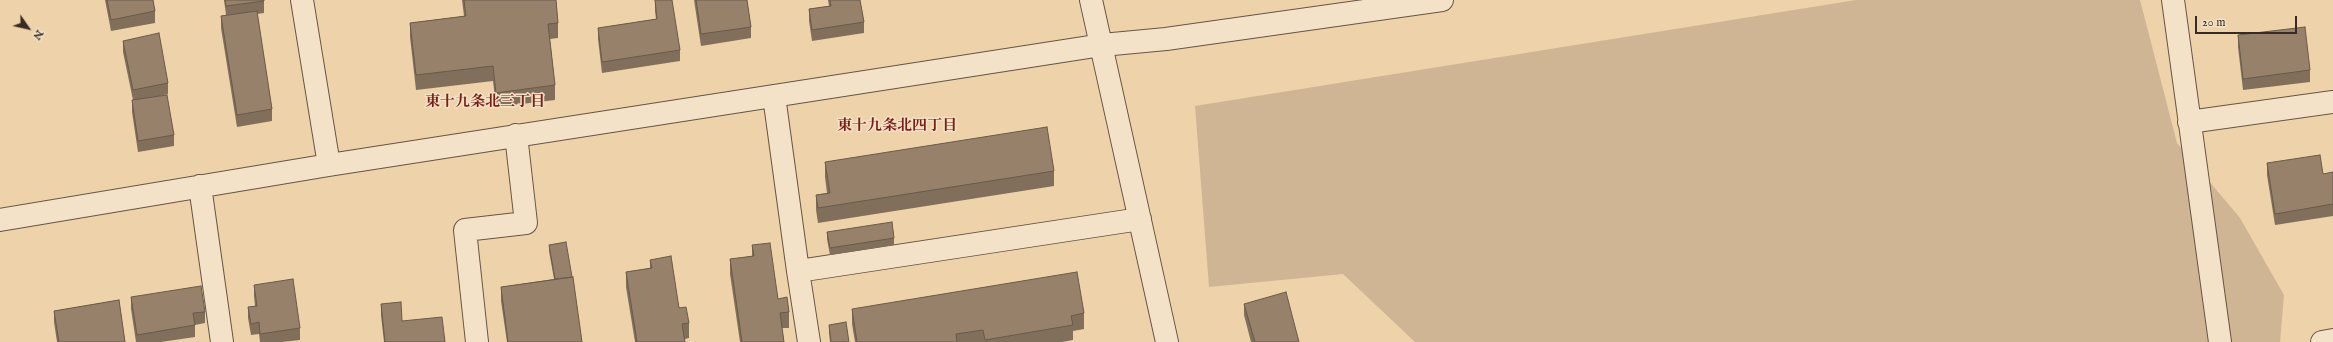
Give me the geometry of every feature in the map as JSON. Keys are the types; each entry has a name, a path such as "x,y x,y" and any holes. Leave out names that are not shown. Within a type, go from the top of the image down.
{"street":[{"path":"302,0 329,165"},
{"path":"1091,0 1167,342"},
{"path":"0,220 516,135 1102,45 1166,39 1442,0"},
{"path":"2173,0 2220,342"},
{"path":"774,96 809,342"},
{"path":"2189,122 2333,102"},
{"path":"477,342 465,230 526,223 516,135"},
{"path":"200,186 222,342"},
{"path":"798,271 1140,219"},
{"path":"2322,342 2333,340"}],"shaded area":[{"path":"1856,0 2140,0 2177,143 2240,218 2284,295 2280,342 1415,342 1343,274 1209,287 1195,106"}],"building":[{"path":"107,0 153,0 155,11 111,20"},
{"path":"225,0 264,0 264,1 226,6"},
{"path":"464,0 556,0 558,23 548,24 555,85 496,93 493,66 416,75 410,23 466,16"},
{"path":"655,0 672,0 680,50 602,62 598,28 657,19"},
{"path":"696,0 747,0 751,27 701,34"},
{"path":"830,0 860,0 864,22 812,30 809,9 831,6"},
{"path":"257,11 272,109 237,115 221,16"},
{"path":"2305,27 2310,70 2243,79 2238,35"},
{"path":"159,33 168,83 133,90 123,41"},
{"path":"167,95 174,135 138,141 132,100"},
{"path":"1047,127 1054,171 818,208 816,195 830,193 825,162"},
{"path":"2320,155 2323,174 2333,172 2333,204 2275,214 2267,163"},
{"path":"892,222 894,238 830,248 827,232"},
{"path":"566,242 572,277 555,279 549,245"},
{"path":"770,243 778,299 787,297 789,312 780,313 784,342 742,342 730,259 754,256 752,245"},
{"path":"671,256 679,308 686,307 689,323 682,324 685,342 637,342 626,272 652,268 650,260"},
{"path":"1077,272 1084,313 1071,316 1073,325 985,340 983,330 956,334 957,342 857,342 852,309"},
{"path":"573,277 582,342 508,342 501,287"},
{"path":"293,279 300,328 260,334 259,322 251,324 248,307 257,306 254,285"},
{"path":"201,286 205,312 193,313 195,325 137,335 131,297"},
{"path":"1286,292 1299,342 1255,342 1244,304"},
{"path":"119,300 125,342 59,342 54,311"},
{"path":"401,302 402,321 442,317 445,342 385,342 381,304"},
{"path":"846,322 849,342 831,342 829,325"}],"district":[{"name":"東十九条北三丁目","path":"485,103"},
{"name":"東十九条北四丁目","path":"897,127"}]}
